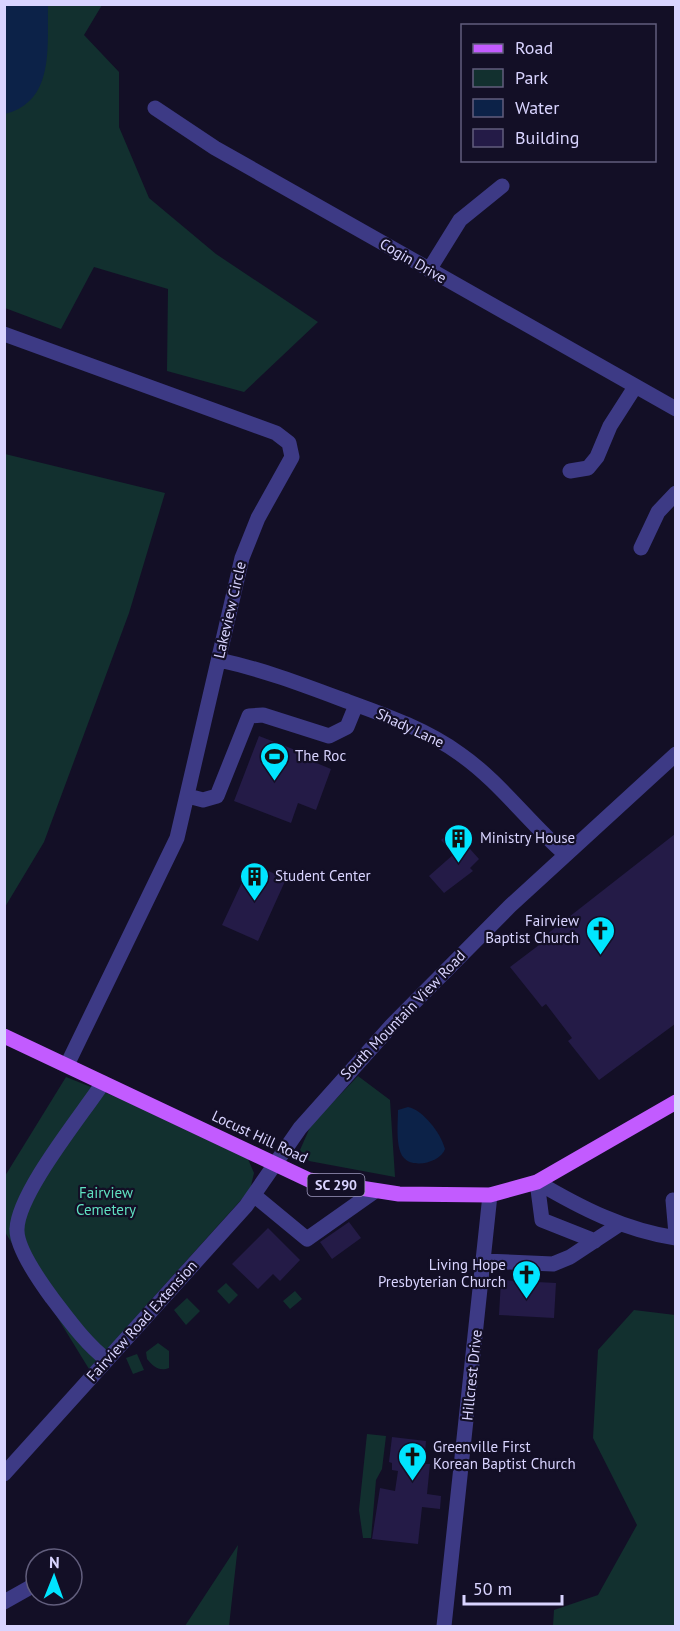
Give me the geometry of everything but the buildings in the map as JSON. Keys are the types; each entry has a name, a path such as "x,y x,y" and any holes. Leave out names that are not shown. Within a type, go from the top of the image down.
{"main road":[{"name":"Locust Hill Road","path":"4,1036 309,1180 375,1191 428,1196 490,1195 537,1182 675,1102"}],"street":[{"name":"Cogin Drive","path":"155,108 214,148 675,409"},
{"path":"429,270 460,220 501,186"},
{"name":"Lakeview Circle","path":"4,334 276,433 289,443 292,457 247,540 177,838 67,1065"},
{"path":"570,471 588,468 597,457 610,426 635,387"},
{"path":"641,548 658,512 675,493"},
{"name":"Shady Lane","path":"219,660 246,666 409,725 461,754 565,854"},
{"path":"188,796 203,800 217,796 249,716 263,715 329,736 347,727 356,705"},
{"name":"South Mountain View Road","path":"274,1164 323,1100 392,1025 496,920 675,754"},
{"path":"103,1083 29,1192 17,1230 20,1245 45,1288 78,1332 107,1360"},
{"name":"Fairview Road Extension","path":"4,1474 255,1196 274,1164"},
{"path":"537,1182 574,1204 620,1224 675,1236 673,1200"},
{"path":"537,1182 542,1220 595,1241"},
{"path":"255,1196 307,1239 375,1191"},
{"name":"Hillcrest Drive","path":"444,1626 490,1195"},
{"path":"484,1261 553,1264 620,1224"},
{"path":"4,1602 24,1591"}],"green space":[{"path":"4,5 102,5 84,35 119,72 119,127 149,198 216,254 318,322 244,392 167,371 168,289 94,267 61,329 5,308"},
{"path":"5,454 165,493 129,613 44,842 5,907"},
{"path":"358,1076 390,1100 395,1177 309,1161 300,1150 311,1125"},
{"name":"Fairview Cemetery","path":"66,1077 121,1099 248,1159 254,1173 250,1190 89,1369 5,1232 5,1176"},
{"path":"226,1283 238,1295 229,1304 217,1291"},
{"path":"295,1291 302,1299 290,1309 283,1301"},
{"path":"187,1298 200,1311 186,1325 174,1310"},
{"path":"634,1310 675,1315 675,1626 553,1626 554,1610 598,1595 637,1525 593,1438 598,1350"},
{"path":"158,1343 169,1351 169,1368 159,1369 147,1359 146,1352"},
{"path":"137,1354 144,1370 133,1374 126,1358"},
{"path":"367,1434 386,1436 382,1469 376,1480 371,1538 363,1538 359,1510"},
{"path":"238,1545 229,1626 185,1626"}],"water":[{"path":"5,4 48,5 48,38 45,70 40,85 33,97 21,107 5,114"},
{"path":"408,1107 425,1117 443,1143 445,1149 443,1154 433,1160 414,1163 401,1154 398,1110"}],"place":[{"name":"The Roc","path":"274,782"},
{"name":"Ministry House","path":"459,864"},
{"name":"Student Center","path":"254,902"},
{"name":"Fairview Baptist Church","path":"600,956"},
{"name":"Living Hope Presbyterian Church","path":"527,1300"},
{"name":"Greenville First Korean Baptist Church","path":"412,1482"}]}
